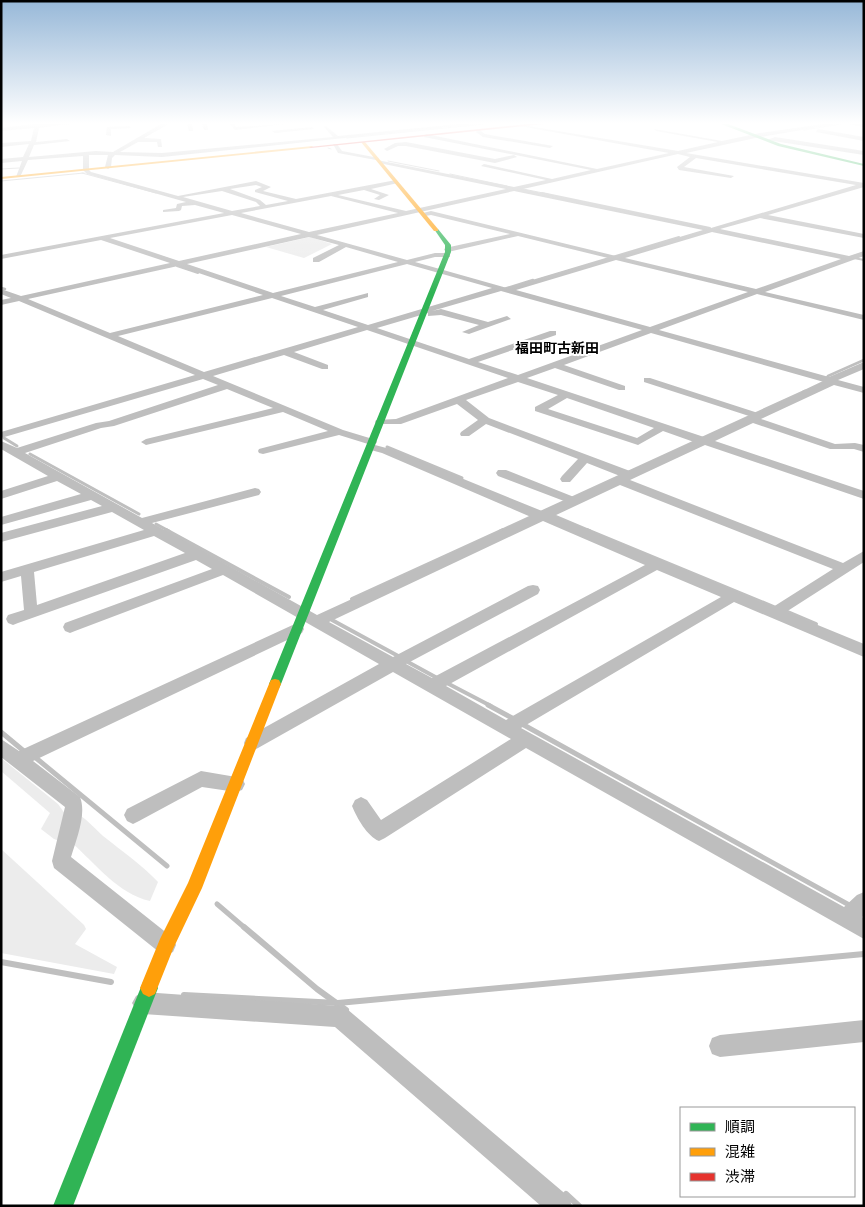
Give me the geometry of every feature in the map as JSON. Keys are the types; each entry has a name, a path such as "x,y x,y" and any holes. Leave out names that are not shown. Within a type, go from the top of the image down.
{"street":[{"path":"115,180 864,390"},
{"path":"478,180 864,261"},
{"path":"502,180 530,186"},
{"path":"1,303 553,180"},
{"path":"840,180 862,184"},
{"path":"1,257 236,214 396,182 448,245 447,252 371,444 310,617"},
{"path":"175,197 256,184 268,186 257,191 297,201"},
{"path":"1,435 365,328 760,216 862,184"},
{"path":"361,188 386,195 377,199"},
{"path":"223,189 258,201 265,208"},
{"path":"344,192 864,318"},
{"path":"330,195 406,213"},
{"path":"164,211 179,208 179,205 196,203"},
{"path":"760,216 864,236"},
{"path":"773,218 768,224 864,243"},
{"path":"657,228 676,222"},
{"path":"109,336 518,234"},
{"path":"102,238 864,495"},
{"path":"316,260 345,245"},
{"path":"380,422 397,422 864,253"},
{"path":"351,265 372,271"},
{"path":"1,291 339,432 543,514 734,596 778,610 864,651"},
{"path":"312,310 365,295"},
{"path":"423,313 441,312 488,325"},
{"path":"466,332 507,319"},
{"path":"470,361 553,333"},
{"path":"285,352 325,368"},
{"path":"17,760 297,629 310,617 543,514 864,364"},
{"path":"555,366 622,388"},
{"path":"647,380 754,416 834,447 855,446 864,449"},
{"path":"16,452 100,425 110,424 228,385"},
{"path":"566,395 539,409 638,442 662,427"},
{"path":"459,400 485,420 585,458 843,568"},
{"path":"146,442 283,408"},
{"path":"466,434 485,420"},
{"path":"263,451 339,432"},
{"path":"1,444 310,617 399,661 514,724 526,739 856,910 864,929"},
{"path":"566,479 585,458"},
{"path":"502,473 570,500"},
{"path":"1,495 59,476"},
{"path":"141,522 255,492"},
{"path":"1,521 92,495"},
{"path":"1,538 114,507"},
{"path":"1,577 156,531"},
{"path":"13,619 198,554"},
{"path":"778,610 864,556"},
{"path":"438,683 657,564"},
{"path":"70,627 225,569"},
{"path":"27,570 31,613"},
{"path":"252,743 399,661 533,590"},
{"path":"514,724 734,596"},
{"path":"63,1206 166,945 194,888 297,629"},
{"path":"361,806 379,832 526,739"},
{"path":"1,747 74,803 72,819 61,860 166,945"},
{"path":"133,816 202,779 236,784"},
{"path":"143,1003 339,1017 560,1206"},
{"path":"720,1046 864,1031"}],"shaded area":[{"path":"310,237 332,244 304,258 266,247"},
{"path":"1,758 58,804 68,818 62,842 54,839 41,829 50,813 1,771"},
{"path":"79,815 158,882 150,901 138,897 117,885 71,842"},
{"path":"1,849 84,925 86,929 75,944 117,967 114,974 1,953"}],"waterway":[{"path":"1,181 8,180"},
{"path":"109,180 156,193"},
{"path":"480,180 507,186"},
{"path":"518,188 548,194"},
{"path":"542,193 710,228"},
{"path":"529,282 679,237"},
{"path":"854,258 864,260"},
{"path":"177,266 198,273"},
{"path":"504,289 533,280"},
{"path":"1,288 5,289"},
{"path":"803,392 824,382 828,376 864,360"},
{"path":"500,531 805,391"},
{"path":"4,438 17,446"},
{"path":"387,447 462,478"},
{"path":"30,454 139,514"},
{"path":"552,515 590,531"},
{"path":"156,524 169,531"},
{"path":"166,530 289,597"},
{"path":"352,599 503,530"},
{"path":"587,530 776,608"},
{"path":"783,610 816,624"},
{"path":"332,620 400,657"},
{"path":"406,661 439,679"},
{"path":"445,682 491,706"},
{"path":"488,705 514,719"},
{"path":"522,724 851,906"},
{"path":"1,732 25,752"},
{"path":"36,758 167,866"},
{"path":"217,904 245,928"},
{"path":"244,927 336,1003"},
{"path":"336,1003 864,954"},
{"path":"1,962 111,982"},
{"path":"184,995 336,1003"},
{"path":"336,1003 346,1010"},
{"path":"566,1194 579,1206"}],"traffic: fast":[{"path":"275,684 448,252 448,245 436,230"},
{"path":"63,1206 149,988"}],"traffic: slow":[{"path":"394,180 436,230"},
{"path":"149,988 166,945 194,888 275,684"}],"district":[{"name":"福田町古新田","path":"557,348"}]}
